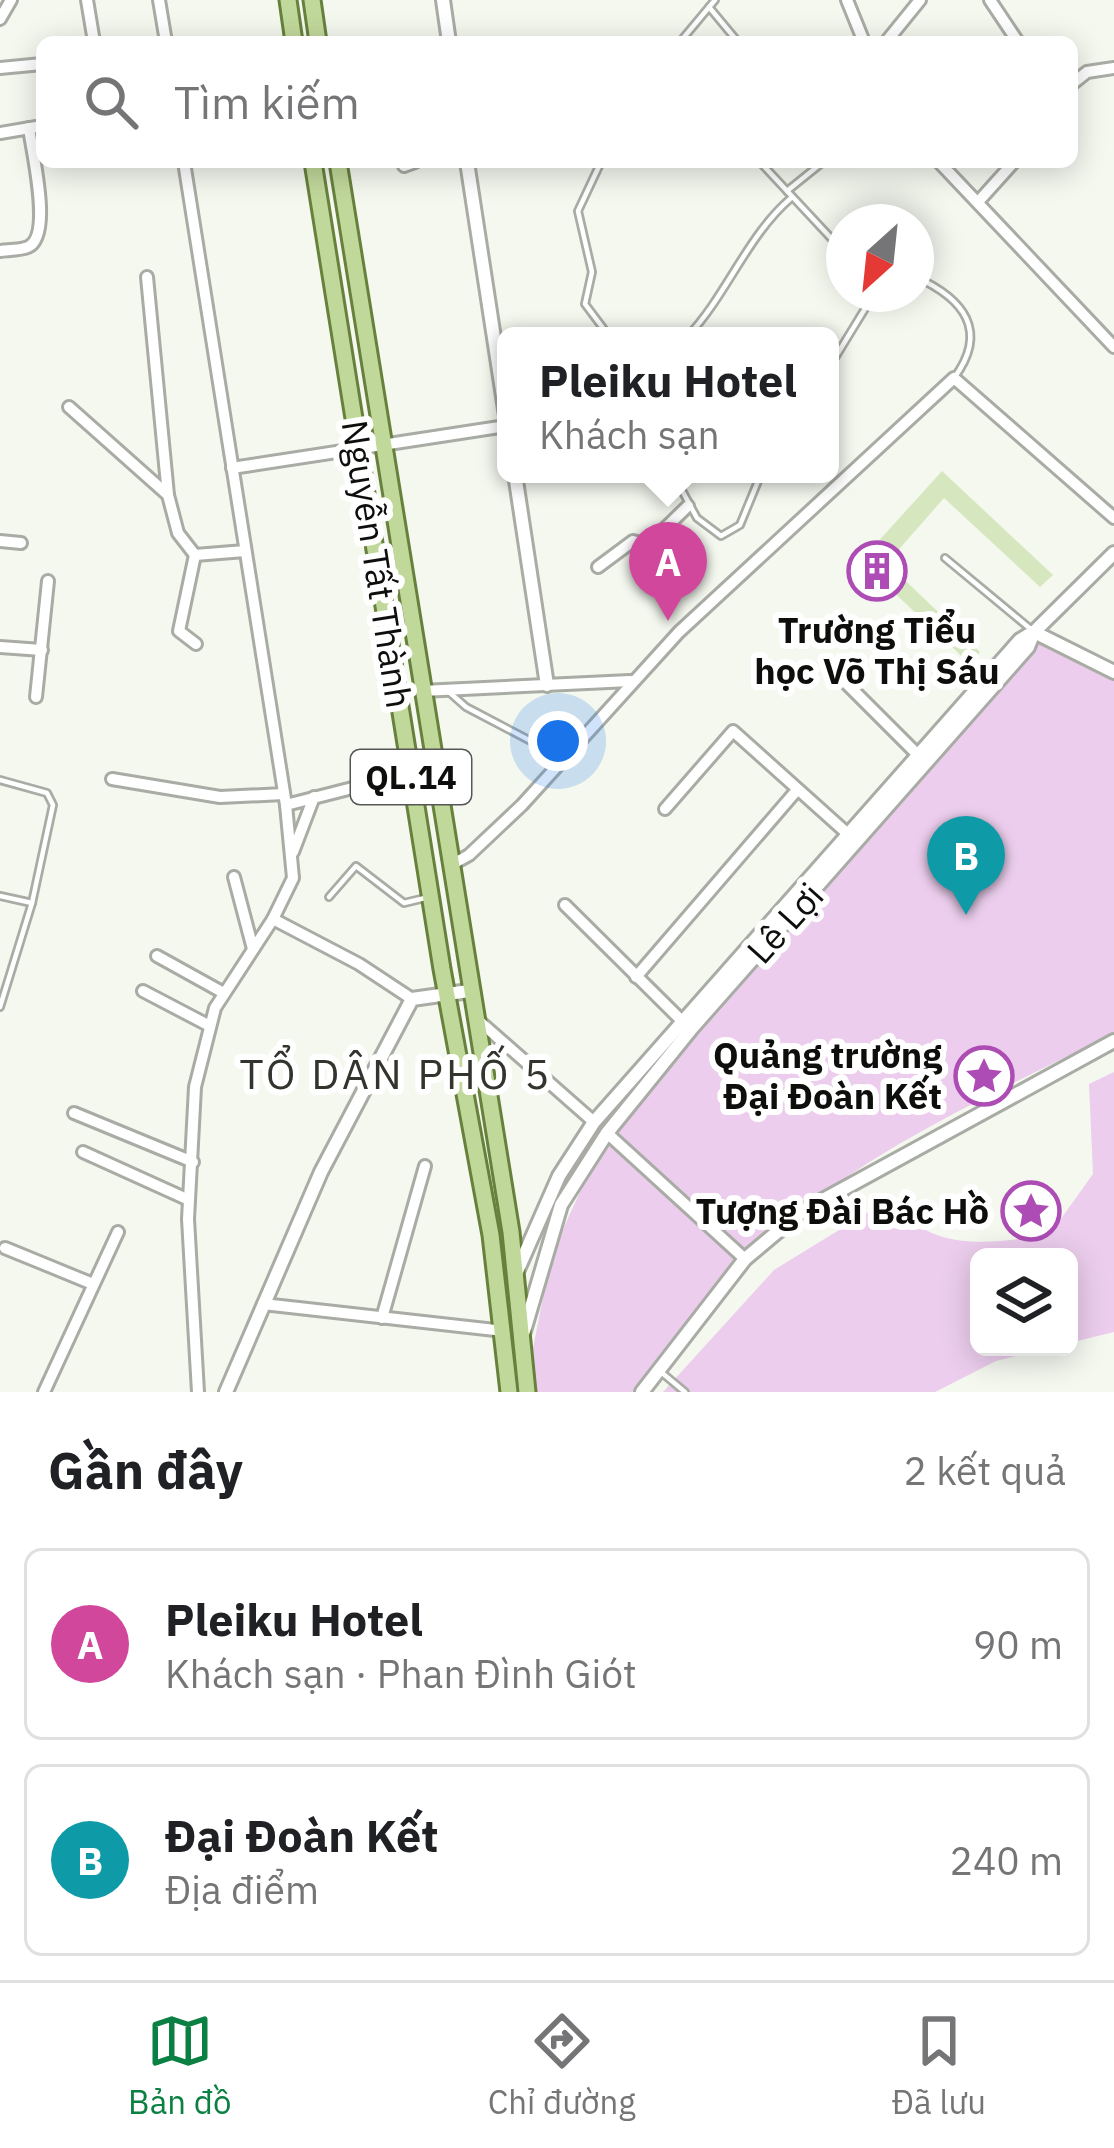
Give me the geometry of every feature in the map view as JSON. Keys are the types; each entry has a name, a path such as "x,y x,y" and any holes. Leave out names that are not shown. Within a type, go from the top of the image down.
{"main road":[{"path":"288,0 293,36"},
{"path":"312,0 317,36"},
{"name":"Nguyễn Tất Thành","path":"314,168 501,1312 509,1392"},
{"name":"Nguyễn Tất Thành","path":"339,168 524,1334 527,1392"},
{"path":"501,1312 514,1276"}],"street":[{"path":"0,19 11,0"},
{"path":"87,0 93,36"},
{"path":"159,0 165,36"},
{"path":"443,0 448,36"},
{"path":"847,0 862,36"},
{"path":"891,36 920,0"},
{"path":"990,0 1008,36"},
{"path":"0,68 36,65"},
{"path":"1078,79 1087,72 1114,68"},
{"path":"0,133 36,127"},
{"path":"0,251 29,247 38,238 42,222 39,168"},
{"path":"185,168 285,799 292,887 223,992 208,1024 194,1097 189,1200 198,1392"},
{"path":"468,168 497,357"},
{"path":"945,168 1114,347"},
{"path":"978,202 1009,168"},
{"path":"147,277 168,495 178,533 195,555 179,631 196,644"},
{"path":"450,865 470,855 630,681 954,378 1114,518"},
{"path":"69,407 168,495"},
{"path":"232,468 497,428"},
{"path":"516,483 547,685"},
{"path":"598,567 633,541 648,545 688,506"},
{"path":"0,541 22,543"},
{"path":"195,555 245,551"},
{"name":"Lê Lợi","path":"524,1334 561,1205 607,1133 853,838 1028,647 1034,632 1114,553"},
{"path":"35,697 49,581"},
{"path":"514,1276 559,1176 595,1122 853,838 1020,640 1034,632 1114,672"},
{"path":"0,647 42,650"},
{"path":"829,666 920,757"},
{"path":"422,692 630,681"},
{"path":"665,809 733,730 853,838"},
{"path":"112,778 220,797 285,799 314,797 411,773"},
{"path":"636,976 797,790"},
{"path":"291,856 314,797"},
{"path":"234,877 253,949"},
{"path":"565,905 682,1021"},
{"path":"274,919 359,964 412,999 469,991"},
{"path":"157,956 223,992"},
{"path":"143,991 208,1024"},
{"path":"226,1392 321,1172 412,999"},
{"path":"472,1011 595,1122"},
{"path":"642,1392 745,1259 801,1212 1114,1041"},
{"path":"74,1113 193,1162"},
{"path":"607,1133 745,1259"},
{"path":"83,1152 189,1200"},
{"path":"382,1318 425,1166"},
{"path":"44,1392 118,1232"},
{"path":"5,1248 93,1284"},
{"path":"263,1304 504,1331"}],"lane":[{"path":"685,36 715,0"},
{"path":"709,7 733,36"},
{"path":"599,168 577,220 592,272 585,304 602,327"},
{"path":"765,168 826,234"},
{"path":"696,327 723,296 760,228 817,168"},
{"path":"934,286 970,324 973,350 954,378"},
{"path":"839,351 863,312"},
{"path":"677,483 704,526 725,536 745,517 758,483"},
{"path":"945,557 1034,632"},
{"path":"448,690 460,703 563,758"},
{"path":"0,780 52,797 32,903 0,1006"},
{"path":"329,897 356,866 404,903 430,896"},
{"path":"0,896 32,903"},
{"path":"657,1369 686,1392"}],"shaded area":[{"path":"1034,632 1114,672 1114,1033 921,1132 829,1189 746,1258 633,1392 532,1392 531,1358 552,1253 607,1133"},
{"path":"1114,1072 1114,1332 1078,1341 1078,1248 970,1248 970,1356 1016,1356 935,1392 663,1392 774,1270 891,1198 923,1229 942,1237 984,1242 1050,1234 1093,1174 1089,1084"}],"building":[{"name":"Trường Tiểu học Võ Thị Sáu","path":"942,471 1053,575 1040,587 944,498 887,563 980,652 970,664 888,587 883,592 855,567"}],"place":[{"name":"Trường Tiểu học Võ Thị Sáu","path":"877,571"},
{"name":"Pleiku Hotel","path":"668,621"},
{"name":"Đại Đoàn Kết","path":"966,915"},
{"name":"Quảng trường Đại Đoàn Kết","path":"984,1076"},
{"name":"Tượng Đài Bác Hồ","path":"1031,1211"}],"district":[{"name":"TỔ DÂN PHỐ 5","path":"396,1074"}]}
